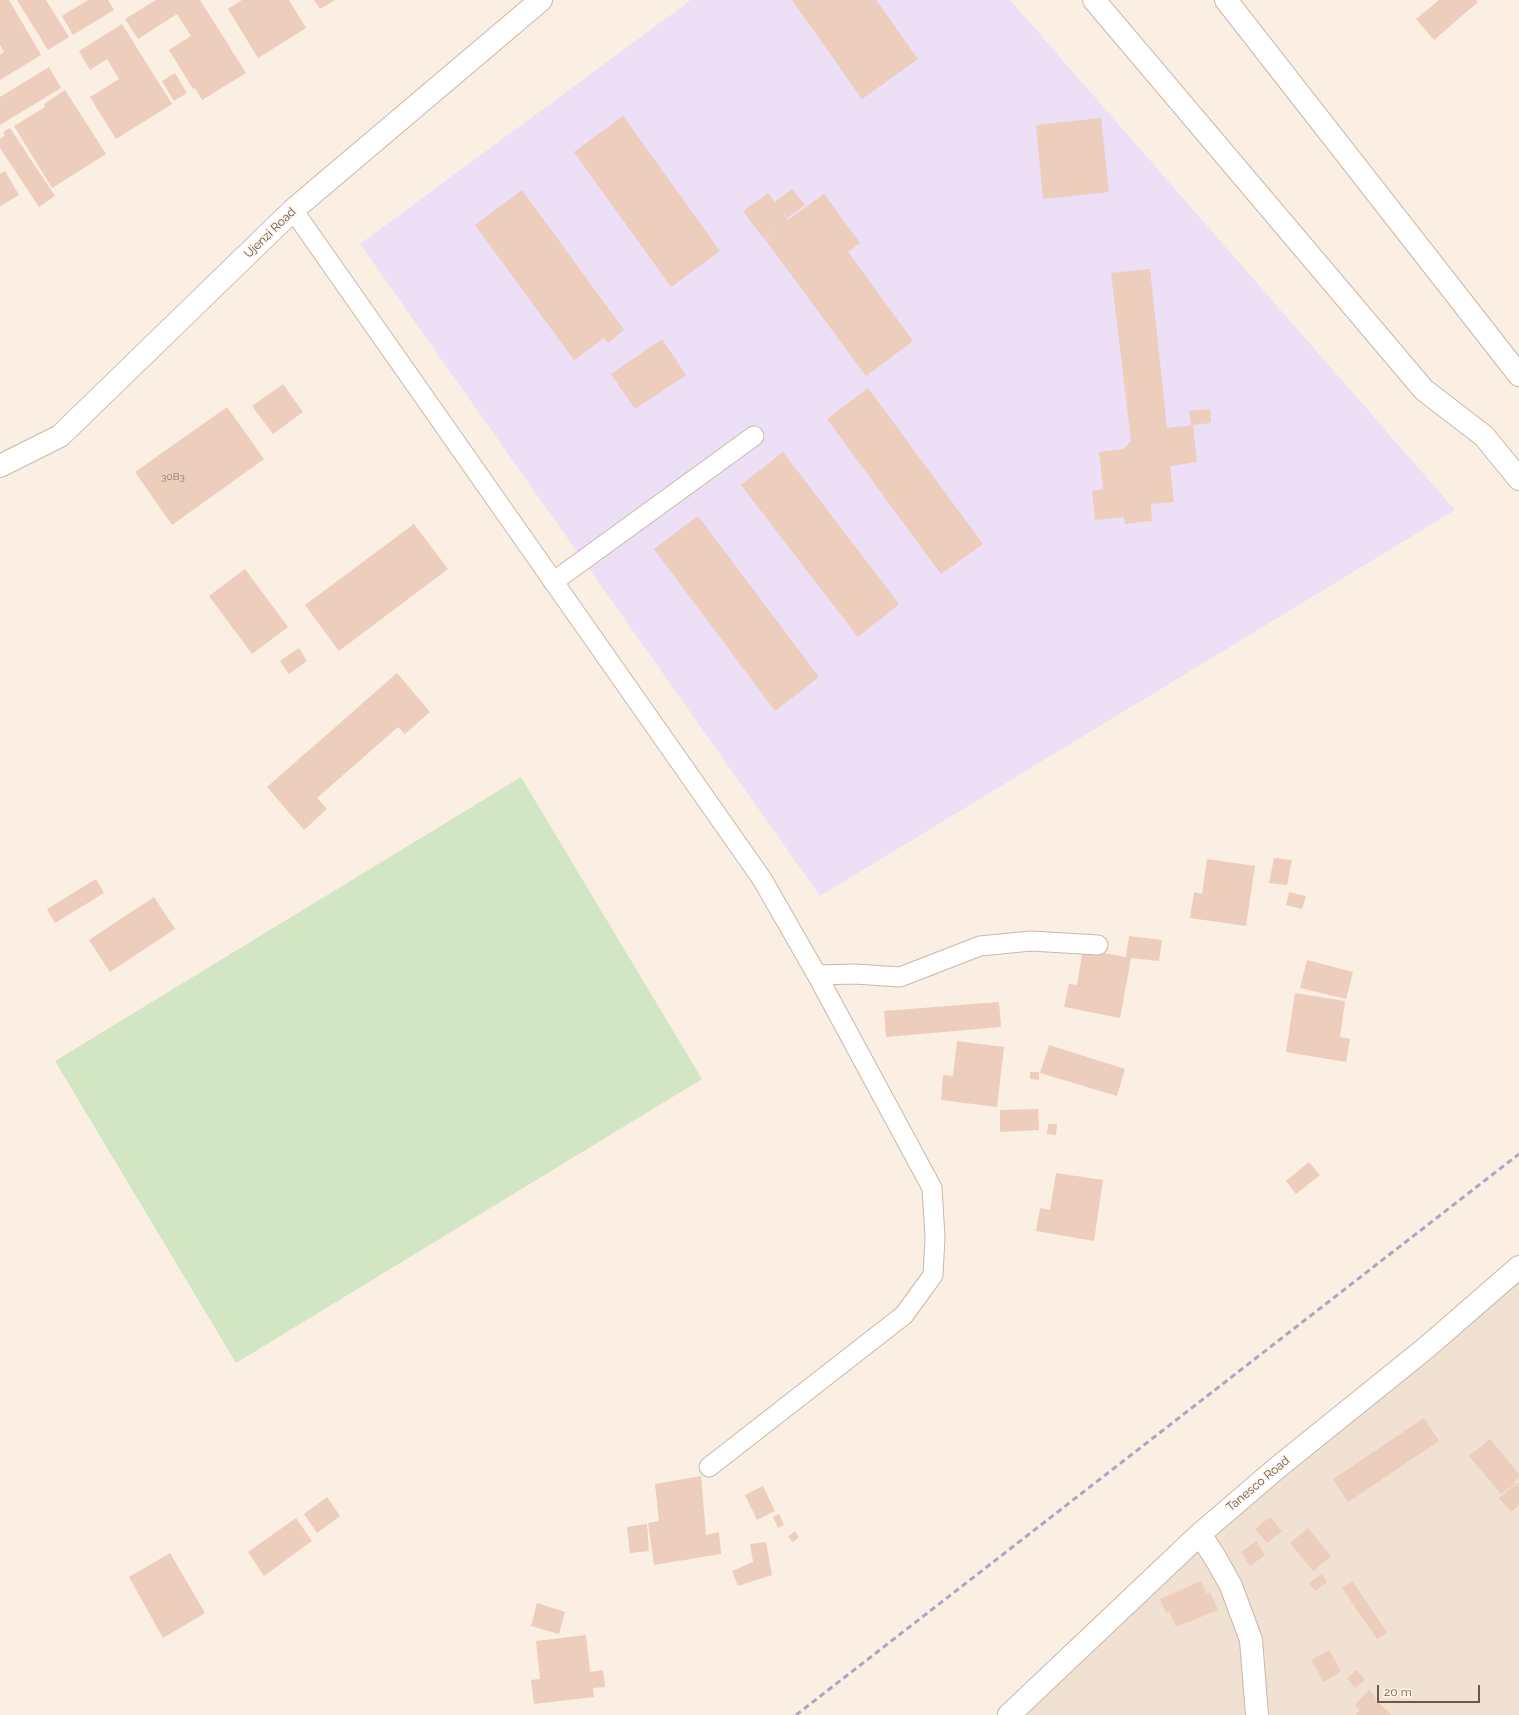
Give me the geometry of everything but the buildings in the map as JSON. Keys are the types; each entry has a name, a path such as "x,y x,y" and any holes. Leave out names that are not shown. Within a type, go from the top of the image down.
{"street":[{"name":"Ujenzi Road","path":"0,466 60,436 293,210 541,0"},
{"path":"1094,0 1424,390 1484,436 1519,479"},
{"path":"1226,0 1519,374"},
{"name":"Tanesco Road","path":"1009,1715 1200,1534 1277,1468 1426,1347 1519,1267"},
{"path":"1200,1534 1231,1586 1251,1640 1257,1715"}],"lane":[{"path":"293,210 762,879 817,975 932,1188 935,1237 933,1275 904,1315 709,1468"},
{"path":"553,582 754,436"},
{"path":"817,975 855,974 900,977 980,946 1031,941 1098,945"}],"shaded area":[{"path":"691,0 1010,0 1455,510 820,896 360,244"},
{"path":"1519,1267 1519,1715 1006,1715"}],"green space":[{"path":"521,777 702,1079 236,1363 55,1061"}],"railway":[{"path":"796,1715 1519,1154"}]}
